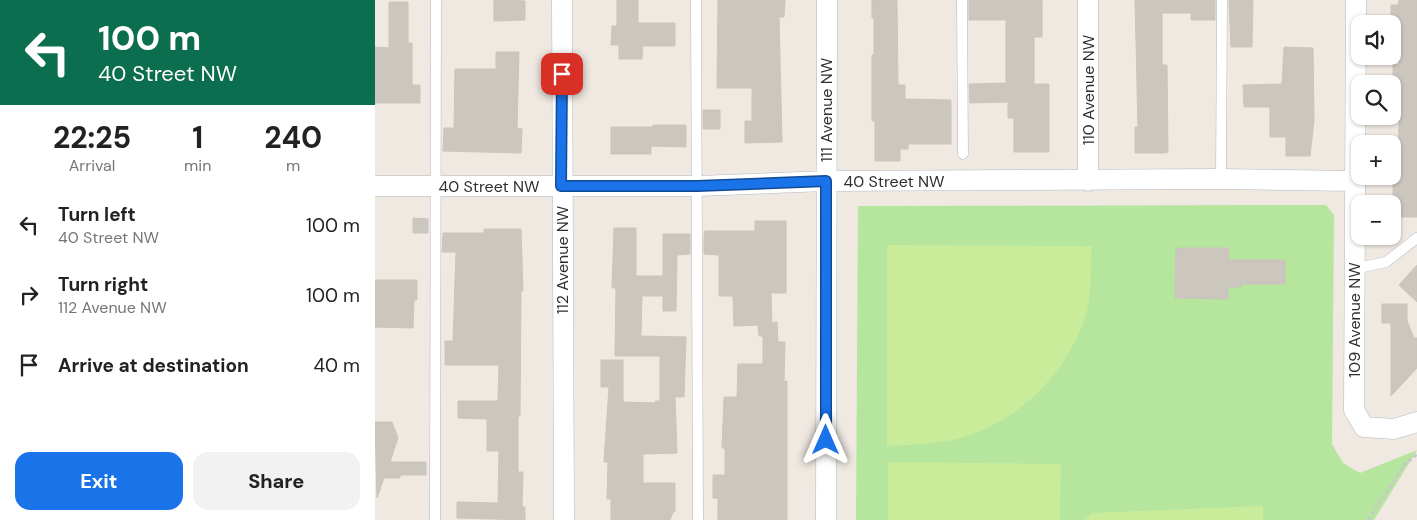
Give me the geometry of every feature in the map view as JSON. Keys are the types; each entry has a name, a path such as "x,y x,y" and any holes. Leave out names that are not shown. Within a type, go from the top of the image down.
{"street":[{"name":"112 Avenue NW","path":"562,0 561,186 564,520"},
{"name":"111 Avenue NW","path":"826,520 827,0"},
{"name":"110 Avenue NW","path":"1088,0 1088,181"},
{"name":"109 Avenue NW","path":"1354,135 1356,0"},
{"name":"40 Street NW","path":"375,186 697,186 826,181 1221,179 1351,182"},
{"name":"109 Avenue NW","path":"1353,185 1354,410 1364,427 1394,429 1417,422"}],"lane":[{"path":"435,520 436,0"},
{"path":"696,0 698,520"},
{"path":"962,0 963,154"},
{"path":"1221,179 1222,0"},
{"path":"1354,269 1386,262 1417,238"}],"path":[{"path":"1368,520 1404,465 1417,454"}],"green space":[{"path":"1326,205 1334,215 1332,444 1343,463 1360,473 1417,450 1374,520 856,520 858,206"},
{"path":"887,245 1092,246 1090,290 1086,315 1077,337 1053,376 1019,409 999,422 978,432 956,439 930,443 887,446"},
{"path":"888,462 1061,464 1060,520 888,520"},
{"path":"1263,506 1263,520 1085,520 1092,513"}],"building":[{"path":"494,0 525,1 525,20 494,21"},
{"path":"617,0 638,0 638,23 675,23 675,46 643,46 642,59 619,59 619,45 611,45 612,26 617,26"},
{"path":"718,0 785,0 784,17 779,17 782,142 745,143 745,121 752,121 752,88 717,88"},
{"path":"872,0 897,0 898,85 905,85 905,99 951,100 951,144 908,144 908,149 900,149 900,161 875,161 875,121 872,121 874,18 872,18"},
{"path":"969,0 1042,0 1042,37 1034,37 1034,84 1049,84 1049,152 1014,152 1014,118 1008,118 1008,102 970,103 969,84 1006,83 1006,20 969,20"},
{"path":"1135,0 1215,0 1215,20 1191,20 1191,13 1162,13 1162,65 1167,65 1168,152 1164,153 1135,153 1135,127 1138,127"},
{"path":"1229,0 1253,0 1252,47 1231,47"},
{"path":"1399,0 1417,0 1417,217 1401,217 1401,195 1393,195 1393,185 1401,185 1401,135 1399,135 1399,125 1401,125 1401,75 1393,75 1393,65 1401,65 1401,15 1391,15 1391,5 1398,5"},
{"path":"389,2 408,2 408,43 412,43 412,85 420,85 420,103 375,103 375,47 389,48"},
{"path":"1284,47 1313,48 1314,120 1310,156 1286,156 1286,137 1270,137 1270,107 1244,107 1243,85 1282,84"},
{"path":"496,52 519,52 517,128 522,129 521,153 443,151 444,128 454,128 455,69 496,69"},
{"path":"703,110 720,110 720,129 703,129"},
{"path":"653,125 686,125 686,147 651,146 651,154 611,154 611,127 653,127"},
{"path":"413,218 428,219 428,233 413,233"},
{"path":"755,221 786,221 786,293 771,293 772,323 777,322 778,342 785,342 784,382 787,381 787,520 718,520 718,498 713,498 713,475 725,475 725,448 722,448 724,397 737,397 738,364 763,364 763,336 759,336 758,325 734,326 733,296 719,296 719,255 704,254 704,234 705,231 755,231"},
{"path":"614,228 636,228 636,276 663,276 663,234 690,234 690,254 677,255 676,311 663,311 663,296 642,296 641,336 686,337 684,397 675,397 677,453 643,454 643,483 675,483 675,512 673,512 670,520 611,520 611,499 607,499 608,462 604,462 609,387 601,387 601,360 623,360 623,402 655,403 655,401 660,401 660,356 615,356 616,288 612,288"},
{"path":"484,229 521,229 523,291 521,291 518,472 523,472 522,507 525,507 525,520 457,518 457,502 498,503 499,451 487,451 487,419 458,418 458,401 498,401 499,365 445,365 445,341 453,341 456,252 442,252 443,233 484,233"},
{"path":"1176,248 1229,248 1228,260 1285,260 1285,284 1241,284 1241,287 1228,287 1228,299 1175,298"},
{"path":"1417,265 1417,302 1399,285"},
{"path":"375,280 417,280 417,300 414,300 413,328 375,327"},
{"path":"1382,304 1407,304 1407,321 1414,338 1417,338 1417,368 1391,396 1391,323 1382,323"},
{"path":"375,422 392,422 398,438 390,462 426,462 426,475 400,475 400,478 384,478 377,498"}],"route":[{"path":"562,74 561,186 697,186 826,181 826,440"}]}
